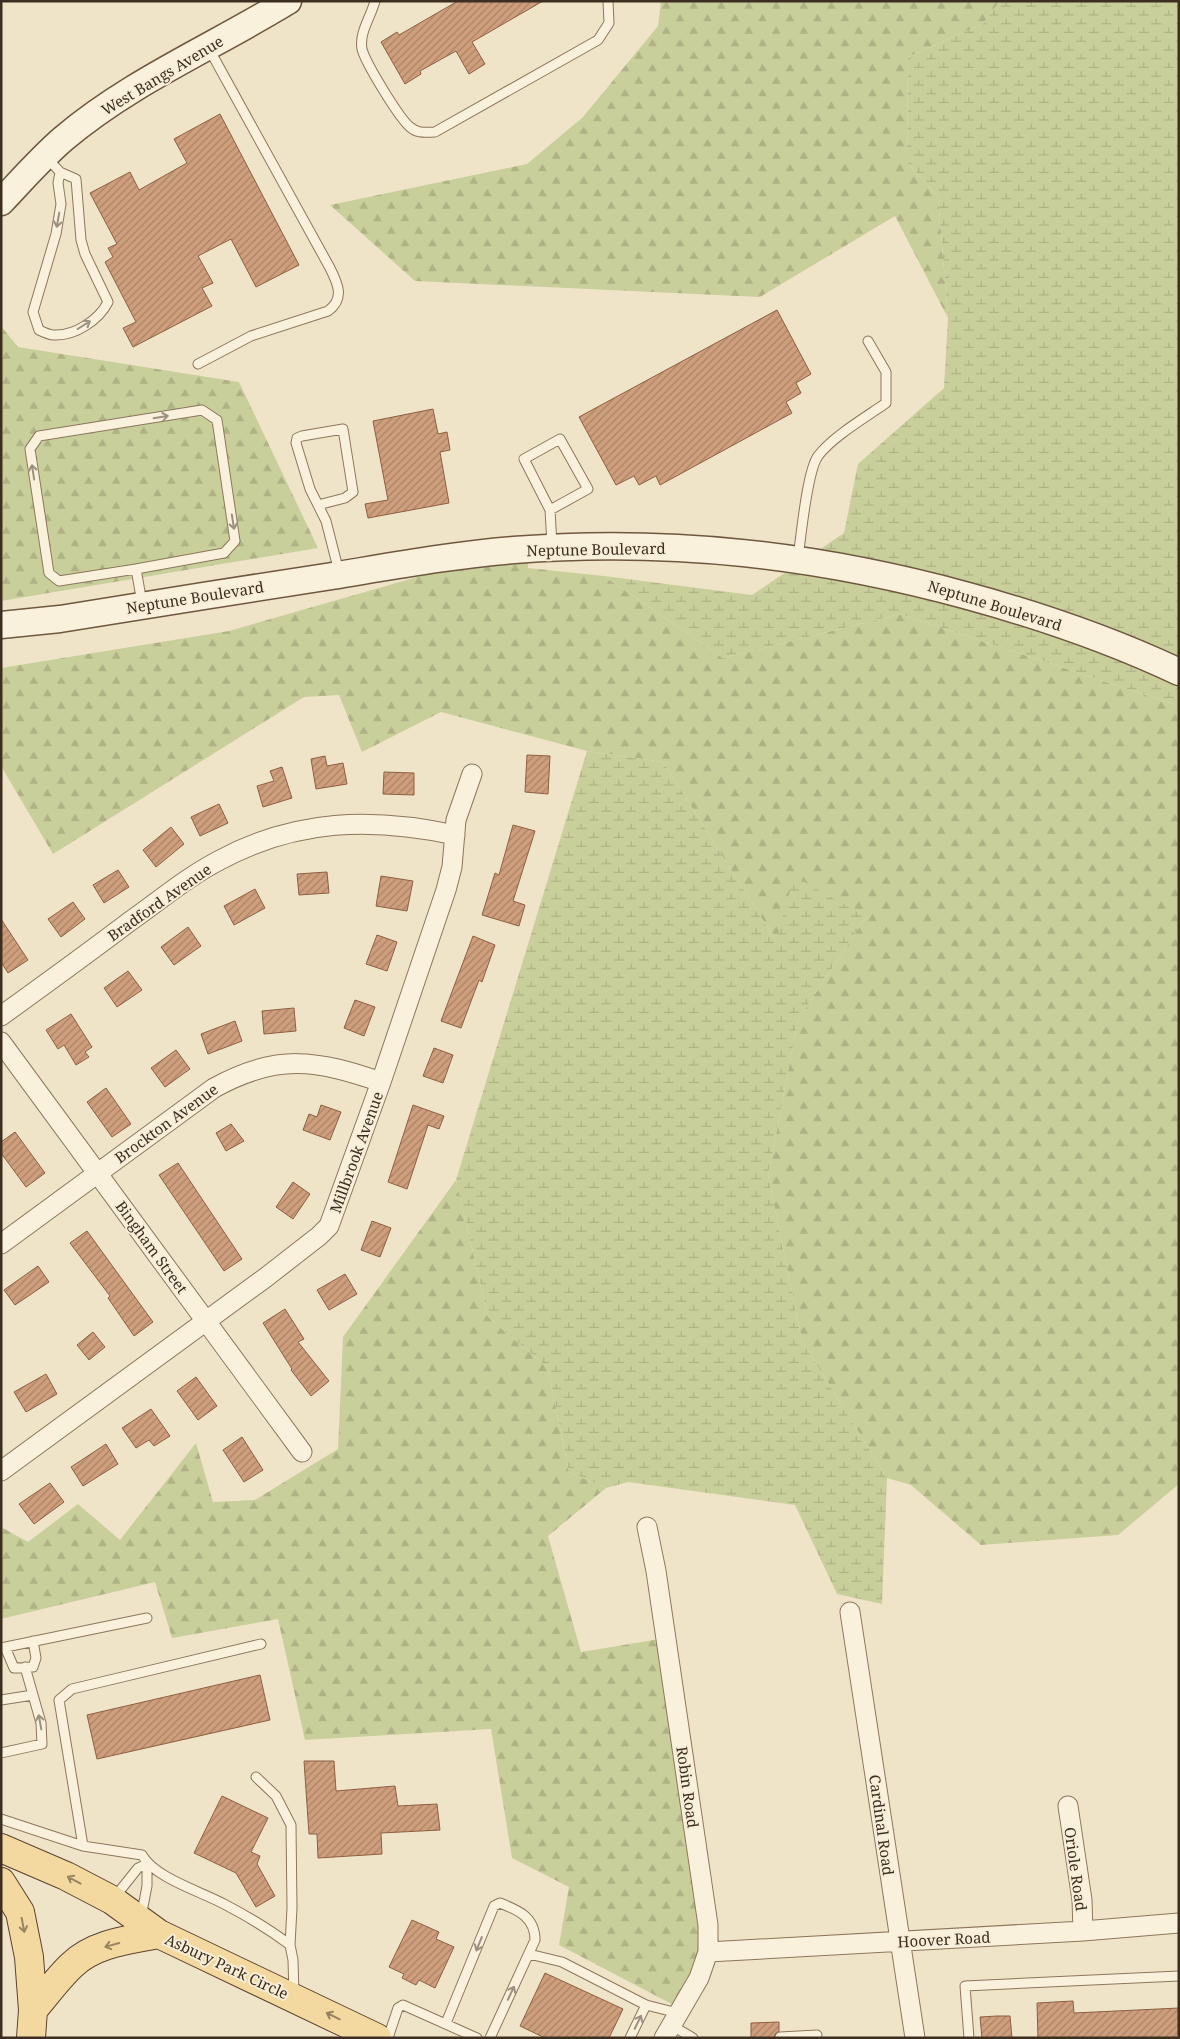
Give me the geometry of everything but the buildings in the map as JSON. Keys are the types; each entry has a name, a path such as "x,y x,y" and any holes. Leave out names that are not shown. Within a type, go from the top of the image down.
{"main road":[{"path":"1,1848 58,1872 112,1900 150,1927"},
{"path":"1,1882 20,1912 29,1957 33,2010 31,2038"},
{"name":"Asbury Park Circle","path":"33,2010 71,1966 89,1953 150,1927 377,2038"}],"street":[{"name":"West Bangs Avenue","path":"1,202 52,164 63,139 114,102 288,1"},
{"name":"Neptune Boulevard","path":"1,625 31,622 452,557 552,548 686,548 798,558 890,576 1025,612 1120,646 1179,672"},
{"path":"1,631 31,622"},
{"name":"Millbrook Avenue","path":"1,1470 320,1236 328,1226 381,1082 446,890 452,867 455,835 462,797 472,774"},
{"name":"Bradford Avenue","path":"1,1016 190,878 249,846 295,832 348,824 388,824 455,835"},
{"name":"Bingham Street","path":"1,1042 302,1452"},
{"name":"Brockton Avenue","path":"1,1244 214,1088 230,1079 254,1070 285,1064 322,1064 381,1082"},
{"name":"Robin Road","path":"647,1528 656,1571 707,1915 708,1952 698,1978 671,2025"},
{"name":"Cardinal Road","path":"850,1612 915,2038"},
{"name":"Oriole Road","path":"1068,1806 1082,1900 1083,1931"},
{"name":"Hoover Road","path":"708,1952 1083,1931 1179,1923"}],"lane":[{"path":"375,1 363,31 362,49 400,115 410,127 420,133 435,132 598,40 609,23 608,1"},
{"path":"198,364 251,336 328,311 336,306 340,296 330,268 208,47"},
{"path":"52,164 76,179 81,240 85,254 108,302 102,314 78,330 53,336 39,330 33,312 56,234 61,204 58,183 52,164"},
{"path":"798,558 807,492 818,457 847,431 886,403 886,372 868,341"},
{"path":"202,410 217,420 236,541 224,553 136,569 59,581 49,573 30,449 39,436 202,410"},
{"path":"318,505 345,498 353,492 354,488 343,429 297,438 296,443 300,461 318,505 326,521 340,574"},
{"path":"550,510 588,489 560,439 524,459 550,510 552,548"},
{"path":"136,569 142,605"},
{"path":"33,1641 36,1658 33,1667 14,1668 3,1647 146,1618"},
{"path":"83,1846 58,1700 72,1689 261,1644"},
{"path":"1,1753 42,1744 41,1723 25,1668"},
{"path":"1,1700 33,1695"},
{"path":"256,1777 276,1796 291,1825 292,1908 290,1945 293,1960 294,1997"},
{"path":"1,1819 83,1846 142,1855 147,1864 150,1927"},
{"path":"147,1864 264,1925 290,1945"},
{"path":"112,1900 138,1868 147,1864"},
{"path":"446,2023 494,1906 500,1903 524,1913 535,1933 535,1940 490,2038"},
{"path":"529,1954 562,1962 646,2006 671,2025 693,2038"},
{"path":"969,2038 965,1986 1179,1976"},
{"path":"388,2038 398,2008 403,2005 477,2038"},
{"path":"630,2038 646,2006"},
{"path":"780,2036 801,2037 817,2035"}],"green space":[{"path":"661,1 1000,1 983,24 908,57 907,162 938,197 948,318 895,216 760,297 415,281 330,205 527,164 583,117 658,26"},
{"path":"1000,1 1179,1 1179,706 900,614 723,658 604,576 752,595 844,533 858,464 944,388 948,317 938,197 907,162 908,57 983,24"},
{"path":"1,326 18,347 239,382 318,548 1,601"},
{"path":"529,545 528,568 604,576 723,658 900,614 1179,706 1179,1484 1118,1535 981,1545 911,1485 887,1478 802,1341 768,1175 798,1020 866,917 776,941 663,762 587,751 441,712 362,752 339,695 304,697 53,854 1,766 1,668 229,631"},
{"path":"587,751 663,762 776,941 794,876 866,917 798,1020 768,1175 802,1341 887,1478 882,1604 837,1594 795,1505 628,1482 606,1488 569,1472 548,1368 488,1317 456,1180"},
{"path":"456,1180 488,1317 548,1368 569,1472 606,1488 548,1536 581,1652 666,1638 720,1949 685,2011 559,1945 569,1887 512,1858 491,1729 305,1740 278,1619 172,1638 155,1582 1,1619 1,1527 28,1542 78,1504 120,1540 196,1443 213,1502 255,1500 338,1449 343,1337"}]}
